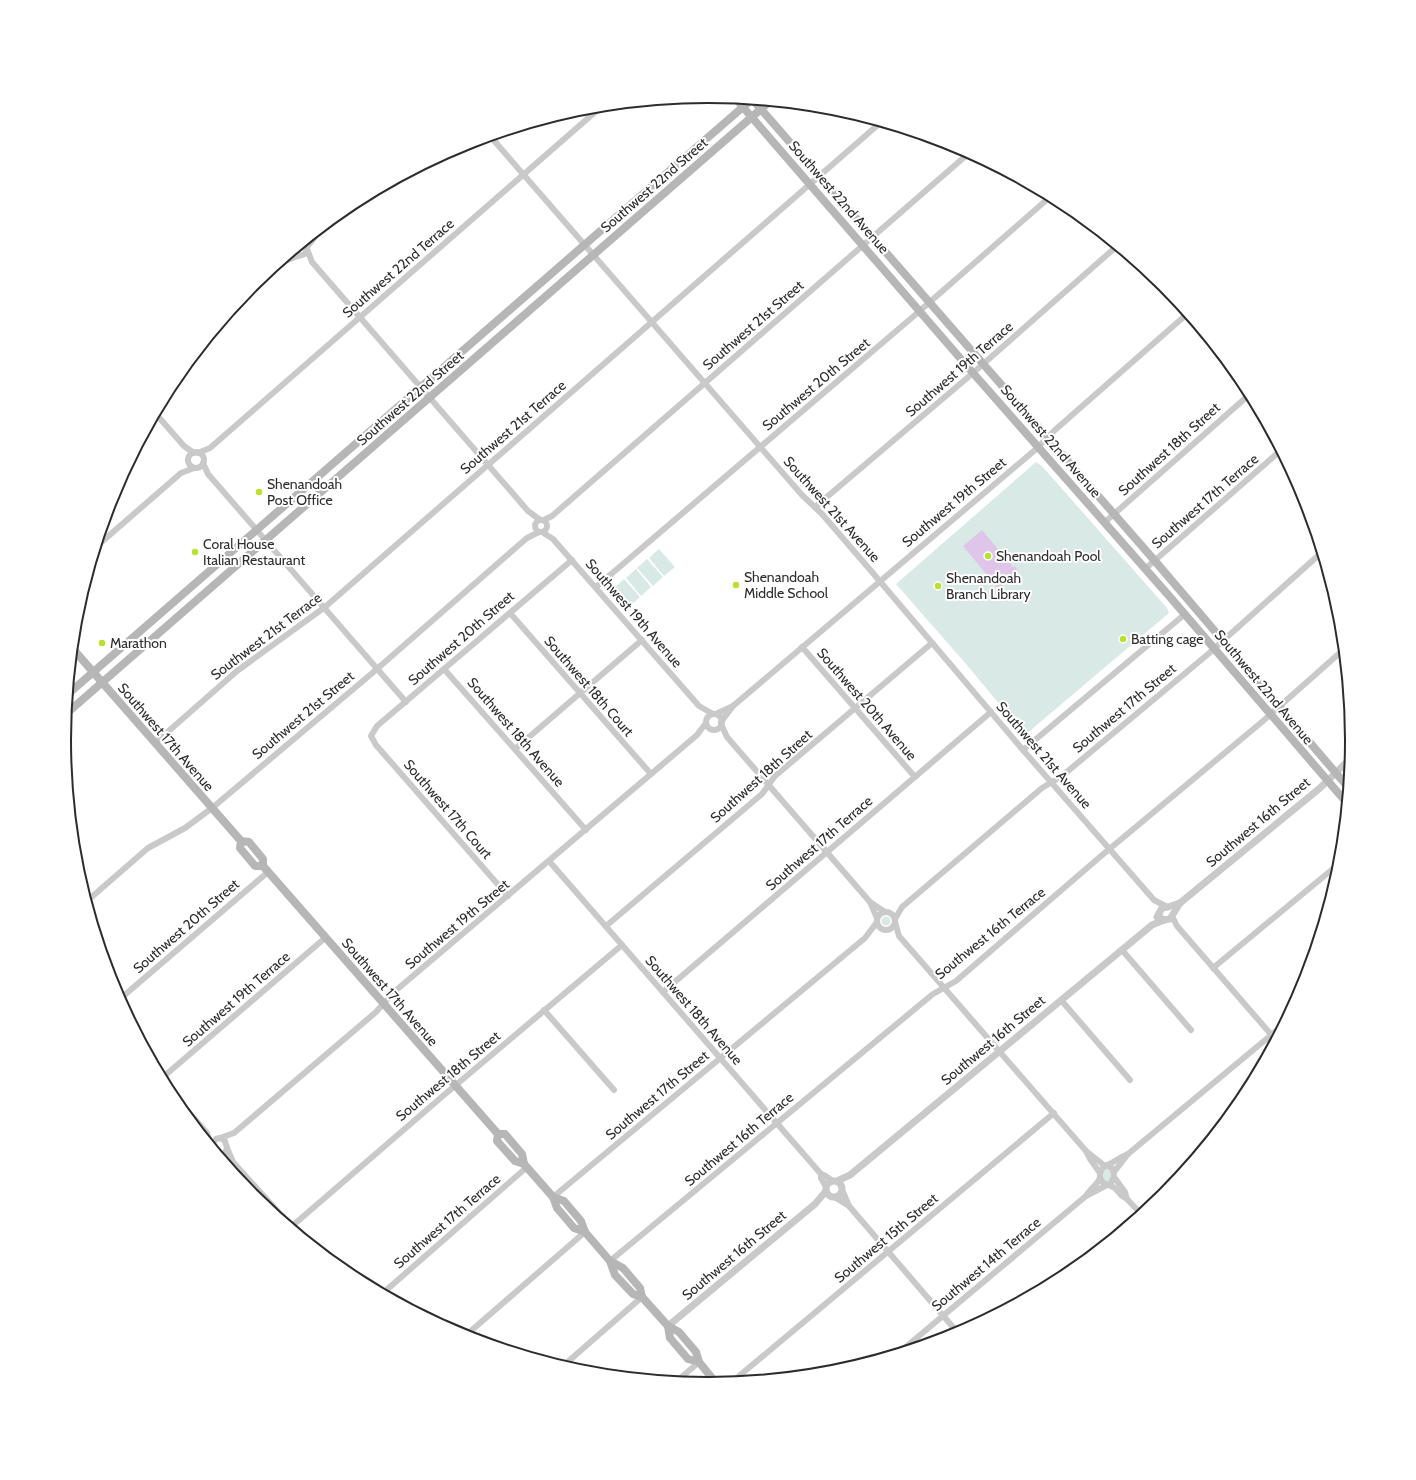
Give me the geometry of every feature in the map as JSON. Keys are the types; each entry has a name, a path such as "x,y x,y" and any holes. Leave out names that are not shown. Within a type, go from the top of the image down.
{"main road":[{"name":"Southwest 22nd Avenue","path":"740,104 973,373 1185,614 1342,798"},
{"name":"Southwest 22nd Street","path":"73,690 747,104"},
{"name":"Southwest 22nd Avenue","path":"757,105 1155,561 1344,782"},
{"name":"Southwest 22nd Street","path":"72,709 765,105"},
{"name":"Southwest 17th Avenue","path":"77,653 241,841 249,842 263,859 265,869 455,1086 498,1134 505,1134 514,1144 522,1154 526,1166 553,1197 564,1201 581,1221 585,1232 610,1261 623,1268 640,1288 642,1297 668,1326 679,1332 696,1352 699,1362 711,1377"}],"street":[{"name":"Southwest 22nd Terrace","path":"196,453 210,448 594,113"},
{"name":"Southwest 21st Terrace","path":"155,743 228,679 324,607 876,126"},
{"name":"Southwest 21st Avenue","path":"494,140 802,495 815,507 880,581 1023,750 1154,900 1167,907"},
{"name":"Southwest 21st Street","path":"91,897 148,848 185,828 212,808 377,668 964,157"},
{"name":"Southwest 20th Street","path":"596,587 920,311 1046,200"},
{"name":"Southwest 19th Avenue","path":"306,246 312,262 359,318 699,706 706,722"},
{"path":"297,254 305,254 306,246"},
{"name":"Southwest 19th Terrace","path":"815,507 973,373 1113,249"},
{"name":"Southwest 19th Avenue","path":"297,254 312,262"},
{"name":"Southwest 19th Street","path":"721,723 733,706 1038,446 1184,317"},
{"name":"Southwest 18th Street","path":"1105,522 1245,398"},
{"path":"159,417 184,446 202,455 208,474"},
{"path":"184,446 190,465 208,474 406,702"},
{"name":"Southwest 22nd Terrace","path":"204,461 210,448"},
{"path":"103,540 181,473 190,455 196,453"},
{"name":"Southwest 17th Terrace","path":"1145,569 1277,454"},
{"path":"181,473 196,468 204,461"},
{"name":"Southwest 17th Street","path":"887,912 902,907 1042,788 1062,776 1214,648 1317,556"},
{"name":"Southwest 20th Street","path":"372,738 372,733 377,726 572,560"},
{"name":"Southwest 18th Court","path":"510,613 651,774"},
{"path":"1023,750 1185,614"},
{"path":"515,749 642,640"},
{"name":"Southwest 18th Street","path":"606,926 762,794 775,776 932,643"},
{"name":"Southwest 20th Avenue","path":"802,647 915,777"},
{"name":"Southwest 16th Terrace","path":"610,1261 933,994 956,981 1270,715 1339,653"},
{"name":"Southwest 18th Avenue","path":"444,669 586,830"},
{"name":"Southwest 19th Avenue","path":"699,706 714,714"},
{"name":"Southwest 19th Street","path":"714,714 733,706"},
{"name":"Southwest 17th Terrace","path":"663,992 991,712"},
{"path":"727,737 708,727 706,722 708,716 714,714 720,717 727,737 870,902 892,914 899,936 1086,1151 1100,1175 1102,1182 1115,1188 1137,1210"},
{"name":"Southwest 19th Street","path":"219,1138 234,1133 383,1004 394,992 697,735 706,722"},
{"path":"713,729 718,728 721,723"},
{"name":"Southwest 19th Street","path":"697,735 713,729"},
{"name":"Southwest 17th Court","path":"372,738 508,896"},
{"name":"Southwest 16th Street","path":"1172,915 1180,903 1327,781 1344,765"},
{"name":"Southwest 18th Avenue","path":"550,861 776,1124 821,1174 835,1181"},
{"name":"Southwest 20th Street","path":"124,995 265,869"},
{"path":"1214,968 1332,870"},
{"name":"Southwest 21st Avenue","path":"1154,900 1159,914"},
{"path":"870,902 880,928 899,936"},
{"name":"Southwest 16th Street","path":"1167,907 1180,903"},
{"name":"Southwest 17th Street","path":"895,921 902,907"},
{"path":"1176,926 1171,910 1167,907 1162,908 1159,914 1160,918 1176,926 1272,1036"},
{"path":"877,920 880,914 887,912"},
{"name":"Southwest 16th Street","path":"835,1181 850,1175 1152,925 1159,914"},
{"path":"1165,920 1170,919 1172,915"},
{"name":"Southwest 17th Street","path":"553,1197 868,935 877,920"},
{"name":"Southwest 16th Street","path":"1152,925 1165,920"},
{"path":"884,930 892,928 895,921"},
{"name":"Southwest 17th Street","path":"868,935 884,930"},
{"name":"Southwest 19th Terrace","path":"166,1074 325,938"},
{"name":"Southwest 18th Street","path":"294,1224 622,945"},
{"path":"1122,950 1191,1030"},
{"path":"1061,1000 1130,1080"},
{"path":"544,1010 614,1090"},
{"path":"1108,1185 1113,1181 1114,1175 1128,1154 1270,1039"},
{"name":"Southwest 15th Street","path":"741,1376 1054,1113"},
{"path":"207,1133 225,1141 233,1162 258,1190"},
{"name":"Southwest 19th Street","path":"224,1154 234,1133"},
{"path":"213,1141 219,1138"},
{"path":"1086,1151 1112,1168 1114,1175 1125,1192 1127,1199"},
{"path":"1100,1175 1100,1170 1106,1165 1113,1163 1121,1156 1128,1154"},
{"path":"229,1160 233,1162"},
{"name":"Southwest 17th Terrace","path":"386,1290 526,1166"},
{"name":"Southwest 18th Avenue","path":"821,1174 821,1178 826,1189"},
{"name":"Southwest 16th Street","path":"843,1190 850,1175"},
{"name":"Southwest 14th Terrace","path":"1086,1196 1090,1189 1097,1183 1100,1175"},
{"path":"849,1206 842,1185 835,1181 829,1183 826,1189 834,1197 849,1206 954,1328"},
{"name":"Southwest 14th Terrace","path":"909,1344 1086,1196 1108,1185"},
{"name":"Southwest 16th Street","path":"668,1326 815,1204 826,1189"},
{"path":"834,1197 840,1196 843,1190"},
{"name":"Southwest 16th Street","path":"815,1204 834,1197"},
{"path":"470,1331 585,1232"},
{"path":"568,1361 642,1297"},
{"path":"682,1376 699,1362"}],"shaded area":[{"path":"1036,462 1042,466 1167,608 1169,613 1025,735 966,664 896,584"},
{"name":"Shenandoah Pool","path":"982,530 1018,571 998,588 963,546"},
{"path":"659,549 675,567 664,576 649,558"},
{"path":"647,559 663,577 653,586 637,568"},
{"path":"636,569 651,587 641,596 626,578"},
{"path":"624,579 640,597 630,606 614,588"},
{"path":"886,916 891,921 886,926 881,921"},
{"path":"1106,1168 1110,1169 1111,1178 1110,1181 1106,1182 1103,1179 1103,1171"}],"place":[{"name":"Shenandoah Post Office","path":"259,492"},
{"name":"Coral House Italian Restaurant","path":"195,552"},
{"name":"Shenandoah Pool","path":"988,556"},
{"name":"Shenandoah Middle School","path":"736,585"},
{"name":"Shenandoah Branch Library","path":"938,586"},
{"name":"Batting cage","path":"1123,639"},
{"name":"Marathon","path":"102,643"}]}
